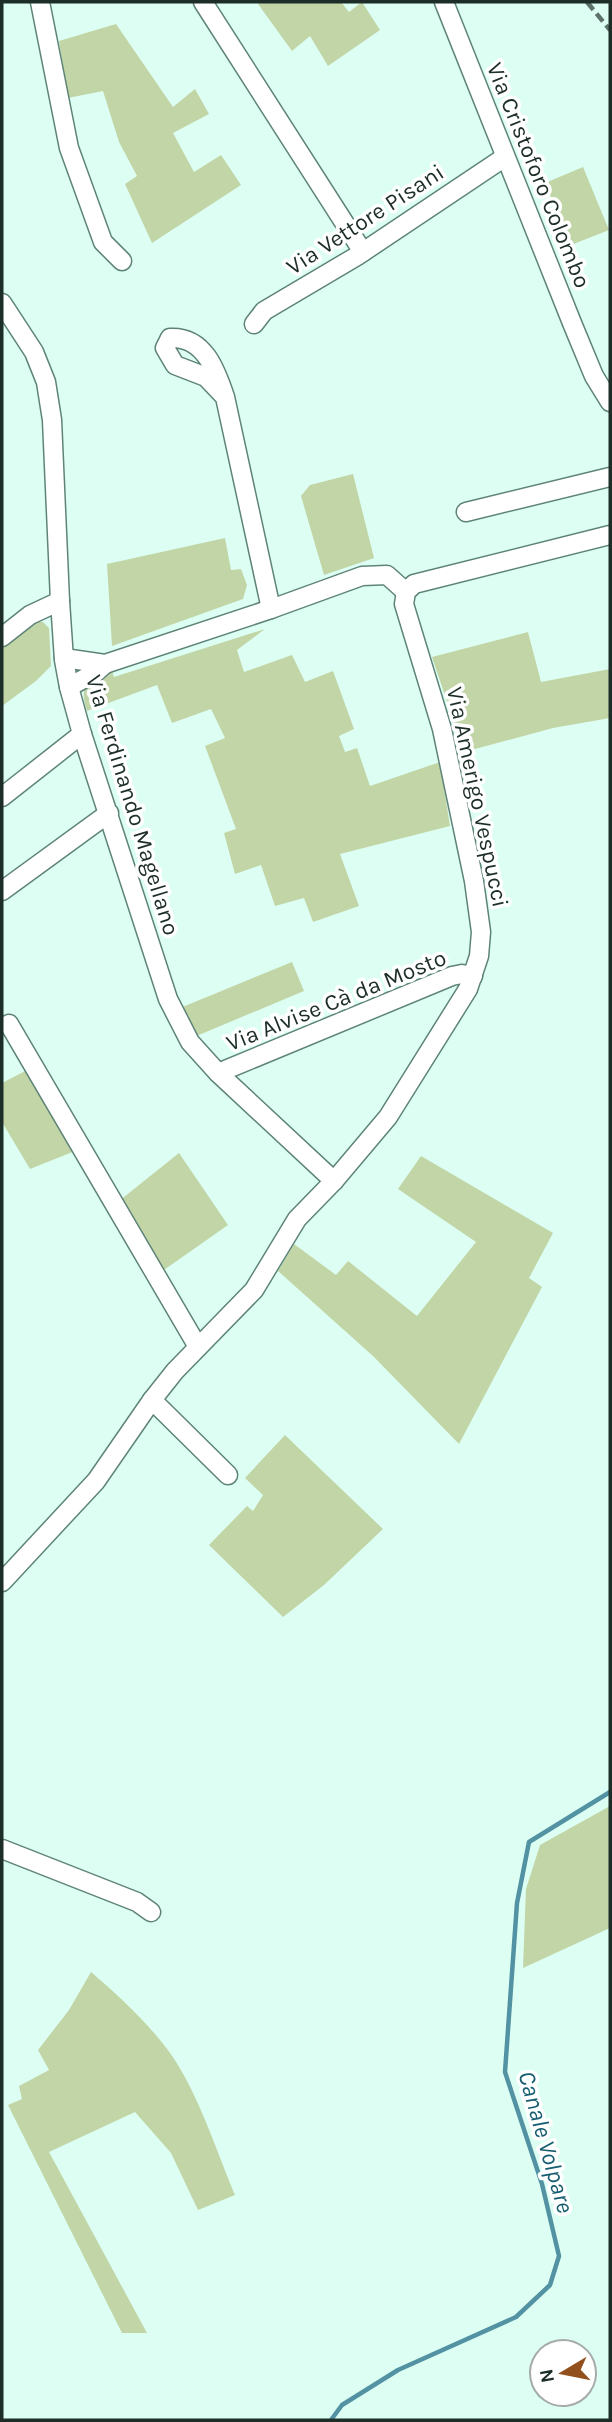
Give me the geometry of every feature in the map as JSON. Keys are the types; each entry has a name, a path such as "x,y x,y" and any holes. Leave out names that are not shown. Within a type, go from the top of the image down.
{"street":[{"path":"40,2 69,148 103,242 122,261"},
{"path":"203,2 363,252"},
{"name":"Via Cristoforo Colombo","path":"444,2 572,323 594,376 610,402"},
{"name":"Via Vettore Pisani","path":"254,324 264,311 363,252 505,157"},
{"name":"Via Ferdinando Magellano","path":"2,303 34,352 44,375 51,403 60,601 69,687 168,999 190,1042 218,1073 334,1181"},
{"path":"225,397 271,609"},
{"path":"466,512 610,477"},
{"path":"69,687 105,664 362,576 387,575 406,592 414,584 610,535"},
{"name":"Via Amerigo Vespucci","path":"2,1582 96,1481 152,1400 198,1347 254,1290 297,1219 334,1181 388,1117 468,989 479,956 481,932 474,881 442,729 404,604 406,592"},
{"path":"2,637 30,615 60,601"},
{"path":"64,658 105,664"},
{"path":"2,797 82,734"},
{"path":"2,891 109,813"},
{"name":"Via Alvise Cà da Mosto","path":"218,1073 452,976 472,976"},
{"path":"9,1024 198,1347"},
{"path":"152,1400 228,1475"},
{"path":"2,1849 137,1902 151,1912"}],"green space":[{"path":"341,2 349,12 362,2 380,30 328,66 310,36 292,51 258,4"},
{"path":"116,24 173,107 195,89 209,114 173,133 194,172 221,155 241,185 152,243 125,184 137,176 119,142 103,91 68,98 59,41"},
{"path":"583,167 609,230 571,245 545,183"},
{"path":"353,474 374,558 324,575 301,496 310,485"},
{"path":"225,538 231,570 241,569 247,585 243,599 112,646 107,564"},
{"path":"27,622 43,622 49,628 51,666 36,681 2,706 2,643"},
{"path":"265,629 237,650 244,672 292,655 305,682 333,671 354,729 339,736 345,752 357,748 370,786 440,762 450,826 340,854 359,906 313,922 304,898 275,906 261,865 235,874 224,833 236,829 205,746 225,738 211,709 172,723 157,685 87,711 85,702 87,684 104,674 112,671 114,677"},
{"path":"528,632 541,682 610,669 610,718 553,728 464,752 432,657"},
{"path":"292,962 304,991 194,1037 180,1008"},
{"path":"29,1069 75,1151 30,1169 2,1122 2,1083"},
{"path":"179,1153 228,1225 161,1272 119,1201"},
{"path":"421,1156 553,1233 529,1278 542,1287 459,1444 373,1356 278,1271 294,1244 336,1275 348,1261 417,1316 476,1242 398,1189"},
{"path":"285,1435 383,1529 324,1585 283,1617 209,1545 247,1506 253,1511 263,1495 245,1478"},
{"path":"610,1806 610,1928 523,1968 526,1889 540,1845"},
{"path":"91,1972 143,2021 180,2068 198,2103 235,2195 198,2210 171,2153 135,2112 49,2152 147,2333 122,2333 8,2105 22,2099 19,2086 49,2070 38,2050 69,2010"}],"waterway":[{"name":"Canale Volpare","path":"331,2420 342,2405 398,2370 516,2317 550,2285 559,2256 542,2184 505,2072 517,1903 529,1842 610,1792"}],"railway":[{"path":"587,2 610,30"}]}
